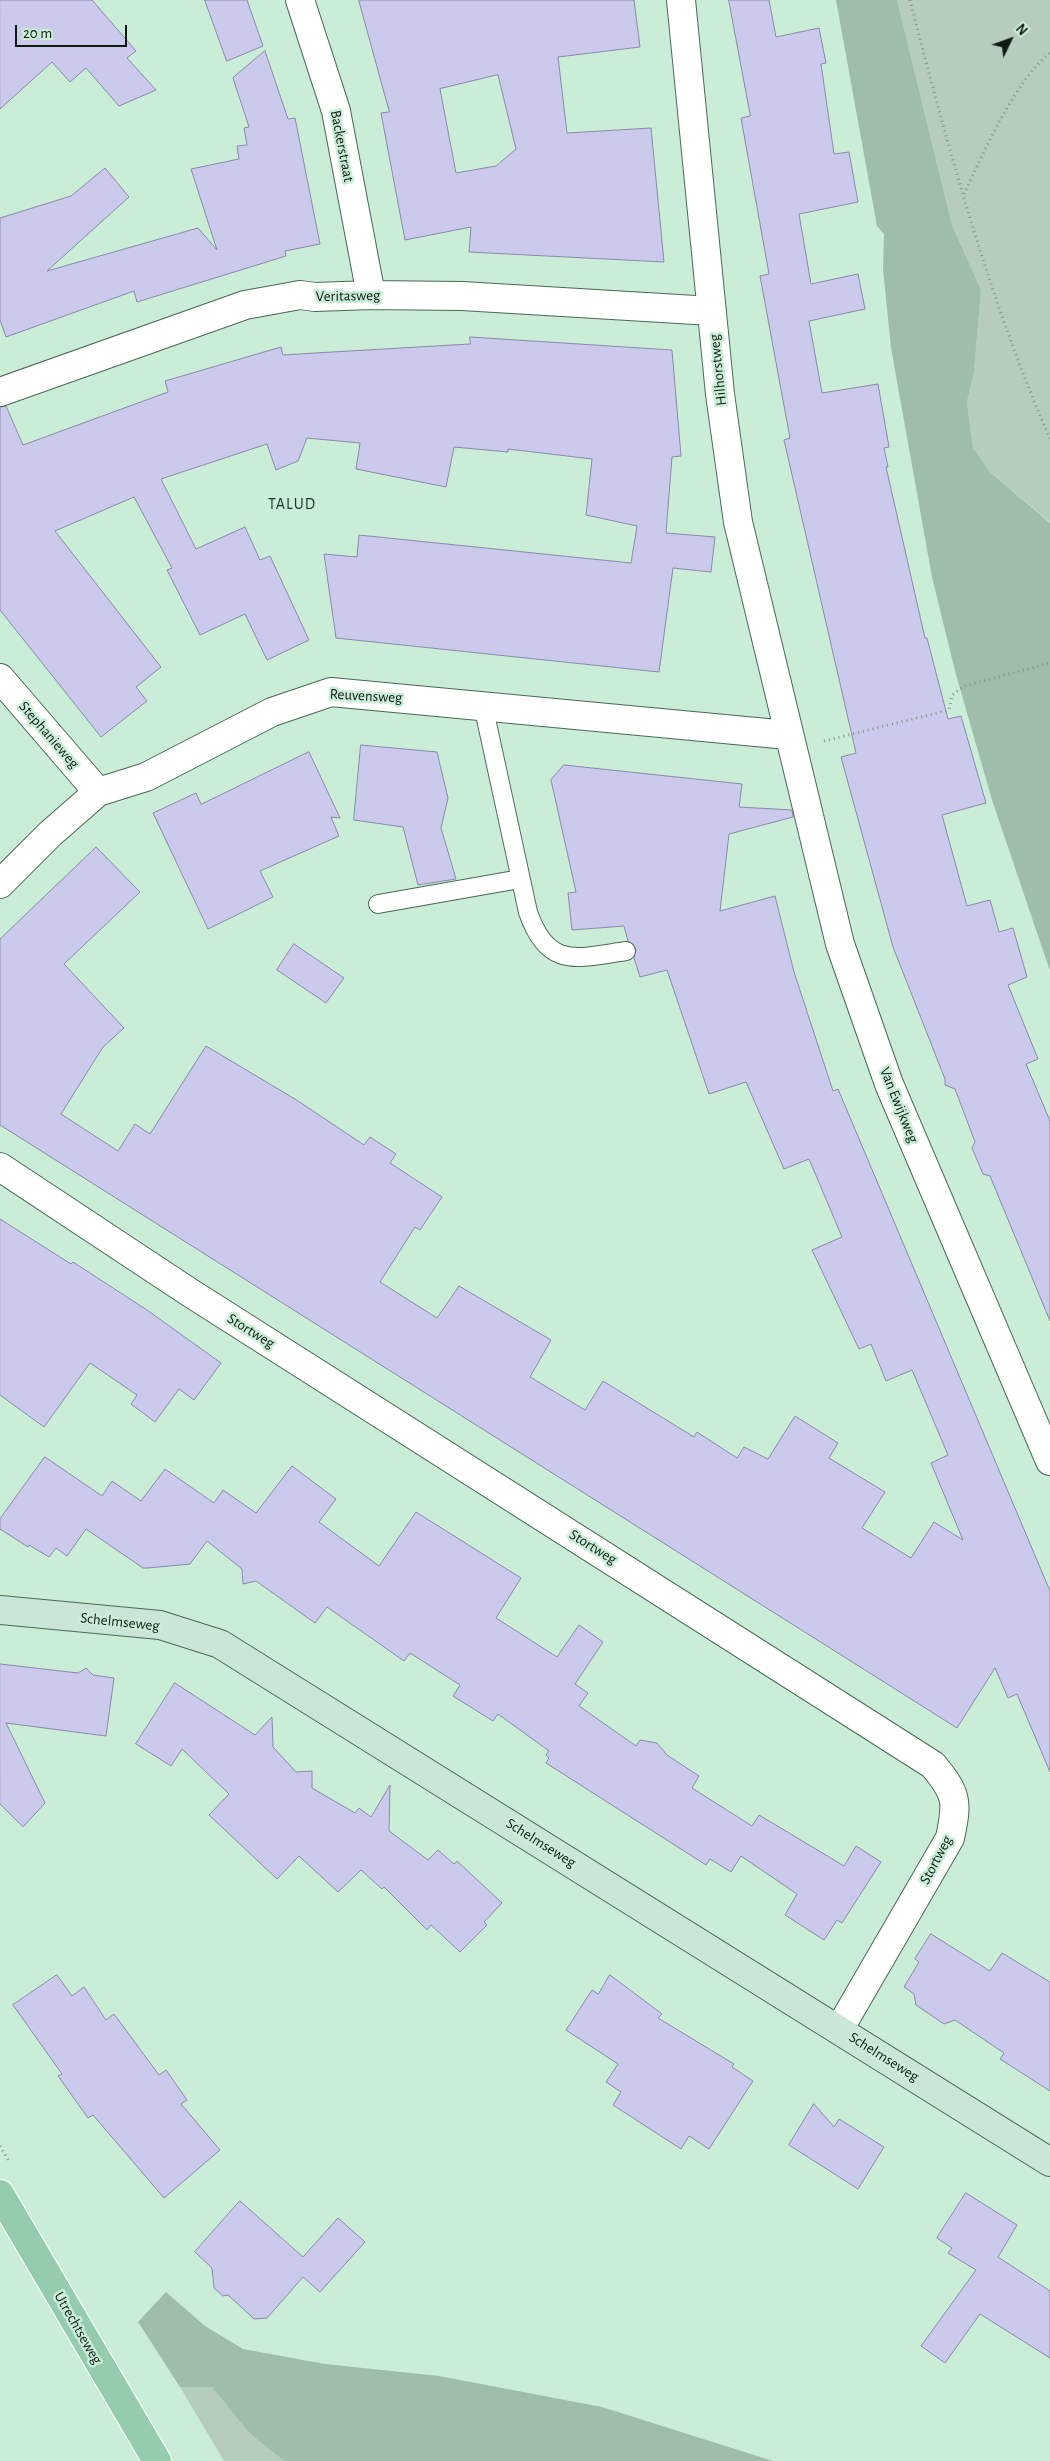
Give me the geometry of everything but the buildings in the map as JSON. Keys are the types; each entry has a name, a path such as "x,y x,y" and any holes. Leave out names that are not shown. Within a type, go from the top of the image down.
{"main road":[{"name":"Schelmseweg","path":"0,1610 160,1625 220,1644 840,2028 1050,2162"},
{"name":"Utrechtseweg","path":"0,2194 154,2460"}],"street":[{"name":"Backerstraat","path":"300,0 336,111 371,295"},
{"name":"Hilhorstweg","path":"681,0 720,394 738,522 790,742"},
{"name":"Veritasweg","path":"0,392 245,305 300,295 315,297 371,295 462,296 712,312"},
{"name":"Stephanieweg","path":"0,678 98,792"},
{"name":"Reuvensweg","path":"0,884 50,834 98,792 146,777 272,712 331,692 483,706 790,742"},
{"name":"Van Ewijkweg","path":"790,742 840,944 889,1084 1050,1461"},
{"name":"Stortweg","path":"0,1167 189,1292 933,1765 951,1786 956,1812 950,1838 840,2028"}],"lane":[{"path":"483,706 520,879 533,928 542,941 555,952 572,958 626,951"},
{"path":"378,904 520,879"}],"path":[{"path":"910,0 948,147 963,195 1026,383 1050,439"},
{"path":"963,195 993,134 1037,64 1050,53"},
{"path":"790,742 949,710 952,695 964,686 1050,663"}],"green space":[{"path":"836,0 897,0 952,225 981,290 974,372 967,402 973,448 991,473 1050,523 1050,971 992,800 955,671 932,577 891,348 883,269 884,234 877,226"},
{"path":"897,0 1050,0 1050,522 991,473 973,448 967,402 974,372 981,290 952,225"},
{"path":"166,2292 205,2326 243,2349 325,2364 439,2376 602,2407 773,2461 284,2461 249,2433 212,2387 180,2387 138,2322"},
{"path":"180,2387 212,2387 249,2433 284,2461 224,2461"}],"district":[{"name":"TALUD","path":"292,504"}]}
